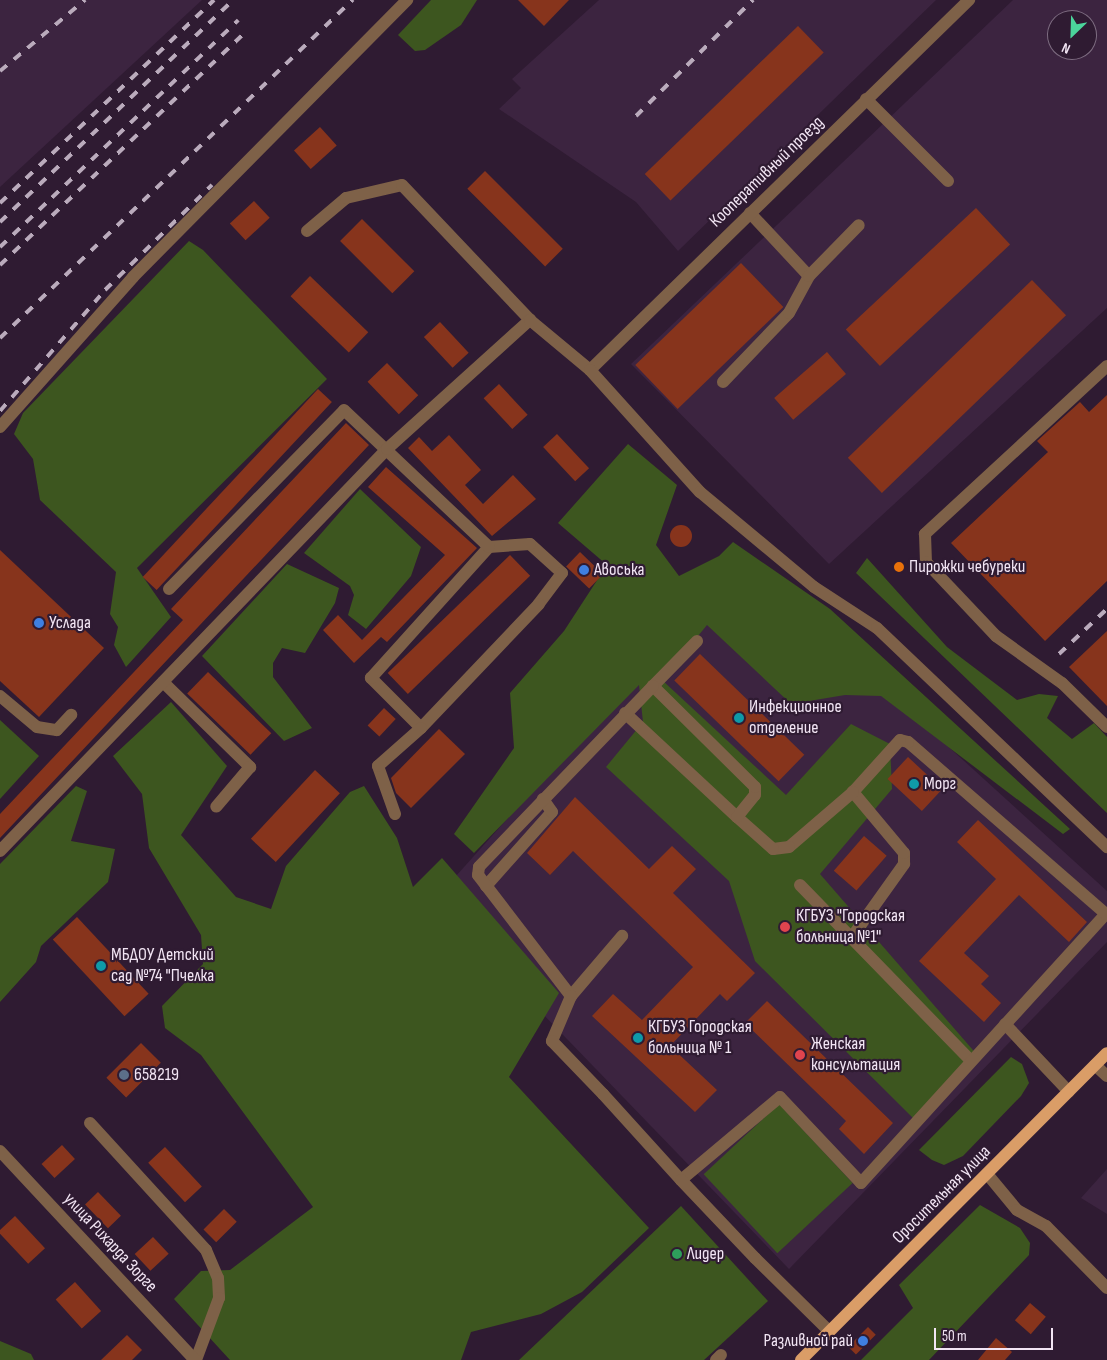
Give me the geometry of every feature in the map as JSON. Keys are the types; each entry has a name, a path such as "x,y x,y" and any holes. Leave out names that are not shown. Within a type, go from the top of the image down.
{"main road":[{"name":"Оросительная улица","path":"801,1360 988,1175 1107,1052"}],"street":[{"path":"0,427 133,277 408,0"},
{"name":"Кооперативный проезд","path":"590,370 968,0"},
{"path":"866,99 948,181"},
{"path":"308,231 346,198 402,185 530,320 590,370 700,492 814,587 877,628 1107,847"},
{"path":"750,213 809,276"},
{"path":"723,382 789,312 809,276 858,225"},
{"path":"0,850 387,449 530,320"},
{"path":"1107,366 926,534 926,562 996,636 1062,683 1107,727"},
{"path":"169,589 344,410 489,548"},
{"path":"395,814 378,766 420,728 539,604 562,573 530,544 489,548 371,678 420,728"},
{"path":"571,996 478,875 479,868 625,713 697,641"},
{"path":"163,682 250,767 216,807"},
{"path":"653,686 755,787 755,795 737,817"},
{"path":"0,696 37,727 57,730 71,715"},
{"path":"625,713 773,849 789,847 853,792 900,740 908,742 1106,914 862,1183 780,1097 681,1180"},
{"path":"852,937 904,864 904,853 853,792"},
{"path":"486,886 552,812 543,799"},
{"path":"800,884 971,1061"},
{"path":"622,936 571,996 552,1041 681,1180 829,1331"},
{"path":"1005,1024 1069,1092"},
{"path":"1095,1065 1107,1076"},
{"path":"90,1123 206,1250 218,1278 219,1298 196,1360"},
{"name":"улица Рихарда Зорге","path":"0,1151 196,1360"},
{"path":"988,1175 1016,1210 1046,1226 1107,1288"}],"shaded area":[{"path":"0,0 202,0 0,187"},
{"path":"599,0 936,0 678,251 636,202 499,109 521,88 512,79"},
{"path":"1013,0 1107,0 1107,308 829,564 631,364"},
{"name":"КГБУЗ \"Городская больница №1\"","path":"741,558 1107,891 1107,942 789,1269 538,1009 439,895"},
{"path":"1107,1169 1107,1214 1081,1198"}],"green space":[{"path":"431,0 477,0 461,25 425,50 415,51 398,35"},
{"path":"189,241 203,250 327,379 137,568 171,617 126,667 114,645 118,627 110,614 116,572 40,500 33,459 14,434 23,413"},
{"path":"628,444 677,485 656,545 679,576 719,556 733,542 830,609 1070,829 1063,834 881,696 845,695 791,704 707,625 662,680 786,795 851,724 890,744 892,789 820,874 979,1057 915,1120 755,961 729,881 606,767 643,722 639,685 474,853 454,834 514,748 510,693 564,631 607,565 558,523"},
{"path":"360,489 421,547 411,576 366,629 348,615 354,595 350,586 304,553"},
{"path":"867,558 947,647 1017,700 1039,694 1058,696 1047,718 1072,739 1094,723 1107,737 1107,813 856,573"},
{"path":"287,564 339,588 335,603 305,653 282,648 273,663 273,677 312,728 284,741 202,656"},
{"path":"171,702 227,766 181,835 236,897 271,909 286,866 350,792 364,786 397,838 413,887 442,858 559,993 509,1077 649,1228 582,1292 541,1314 471,1332 461,1360 230,1360 174,1299 201,1271 230,1270 313,1207 201,1055 165,1028 162,1006 203,964 201,935 149,848 142,794 113,756"},
{"path":"0,720 39,756 0,799"},
{"path":"76,786 87,791 71,841 115,849 108,882 41,946 36,962 0,1002 0,864"},
{"path":"1011,1057 1022,1064 1029,1083 1021,1096 963,1156 944,1165 932,1160 919,1150"},
{"path":"779,1104 853,1183 777,1253 704,1174"},
{"path":"980,1205 1020,1228 1030,1243 1029,1255 929,1360 861,1360 913,1308 899,1285"},
{"name":"Лидер","path":"681,1206 768,1301 704,1360 519,1360"},
{"path":"0,1341 31,1354 34,1360 0,1360"}],"building":[{"path":"518,0 569,0 544,26"},
{"path":"798,26 824,53 670,201 645,174"},
{"path":"320,127 337,146 311,169 294,150"},
{"path":"485,171 563,249 545,266 467,189"},
{"path":"254,201 270,218 246,240 230,224"},
{"path":"976,208 1010,245 880,366 846,329"},
{"path":"362,219 414,271 392,293 340,241"},
{"path":"741,263 783,307 678,409 635,365"},
{"path":"310,276 368,332 349,352 291,296"},
{"path":"1032,280 1066,315 882,493 848,458"},
{"path":"440,322 469,353 453,368 424,337"},
{"path":"827,352 846,374 793,420 774,398"},
{"path":"387,363 418,395 399,414 368,382"},
{"path":"499,384 528,415 512,429 484,398"},
{"path":"318,389 332,402 157,590 143,577"},
{"path":"1107,395 1107,581 1045,641 951,543 1048,452 1037,441 1080,402 1089,412"},
{"path":"346,423 369,445 0,838 0,814 183,620 171,609"},
{"path":"557,434 589,468 575,481 543,447"},
{"path":"449,435 481,470 465,485 483,504 513,475 536,499 492,536 408,448 419,437 432,451"},
{"path":"386,467 477,548 387,642 381,637 354,663 323,630 338,615 362,640 445,555 368,487"},
{"path":"681,525 691,532 692,536 685,546 681,547 671,540 670,536 677,526"},
{"name":"Услада","path":"0,550 104,648 39,717 0,681"},
{"name":"Авоська","path":"580,552 603,574 589,589 566,566"},
{"path":"510,555 530,576 408,694 388,673"},
{"path":"1107,631 1107,706 1069,667"},
{"name":"Инфекционное отделение","path":"700,654 804,755 779,781 674,681"},
{"path":"208,672 271,733 250,755 187,694"},
{"path":"384,708 396,719 379,736 368,726"},
{"path":"439,729 465,754 411,808 396,793 391,778"},
{"name":"Морг","path":"908,757 942,789 922,811 888,779"},
{"path":"315,770 340,793 276,862 251,839"},
{"path":"575,797 649,869 672,846 696,869 673,893 755,973 727,1001 720,994 670,1046 717,1090 695,1112 592,1016 613,994 642,1020 693,967 573,851 550,875 527,853"},
{"path":"978,820 1087,922 1069,942 1019,895 964,953 989,976 981,984 1001,1003 984,1022 919,961 996,879 957,842"},
{"path":"864,836 887,856 856,890 834,871"},
{"name":"МБДОУ Детский сад №74 \"Пчелка","path":"77,917 149,994 124,1016 53,940"},
{"path":"767,1001 893,1123 864,1154 839,1129 846,1121 745,1023"},
{"path":"141,1043 161,1063 126,1097 106,1078"},
{"path":"62,1145 75,1159 54,1178 42,1164"},
{"path":"165,1147 202,1186 185,1202 148,1163"},
{"path":"98,1192 121,1216 108,1228 85,1205"},
{"path":"224,1209 237,1222 216,1242 203,1230"},
{"path":"15,1216 45,1248 28,1264 0,1234 0,1230"},
{"path":"153,1237 169,1254 150,1271 135,1254"},
{"path":"75,1282 101,1311 82,1328 56,1299"},
{"path":"1030,1303 1046,1317 1031,1334 1015,1320"},
{"name":"Разливной рай","path":"868,1327 876,1335 856,1355 848,1347"},
{"path":"127,1335 142,1350 132,1360 101,1360"},
{"path":"996,1338 1012,1352 1005,1360 978,1360"}],"railway":[{"path":"0,71 85,0"},
{"path":"0,203 214,0"},
{"path":"0,222 233,0"},
{"path":"0,338 353,0"},
{"path":"636,116 753,0"},
{"path":"0,247 238,20"},
{"path":"0,265 247,31"},
{"path":"0,411 105,290 212,185"},
{"path":"1059,654 1107,609"}],"place":[{"name":"Пирожки чебуреки","path":"899,567"},
{"name":"Авоська","path":"584,570"},
{"name":"Услада","path":"39,623"},
{"name":"Инфекционное отделение","path":"739,718"},
{"name":"Морг","path":"914,784"},
{"name":"КГБУЗ \"Городская больница №1\"","path":"785,927"},
{"name":"МБДОУ Детский сад №74 \"Пчелка","path":"101,966"},
{"name":"КГБУЗ Городская больница № 1","path":"638,1038"},
{"name":"Женская консультация","path":"800,1055"},
{"name":"658219","path":"124,1075"},
{"name":"Лидер","path":"677,1254"},
{"name":"Разливной рай","path":"863,1341"}]}
